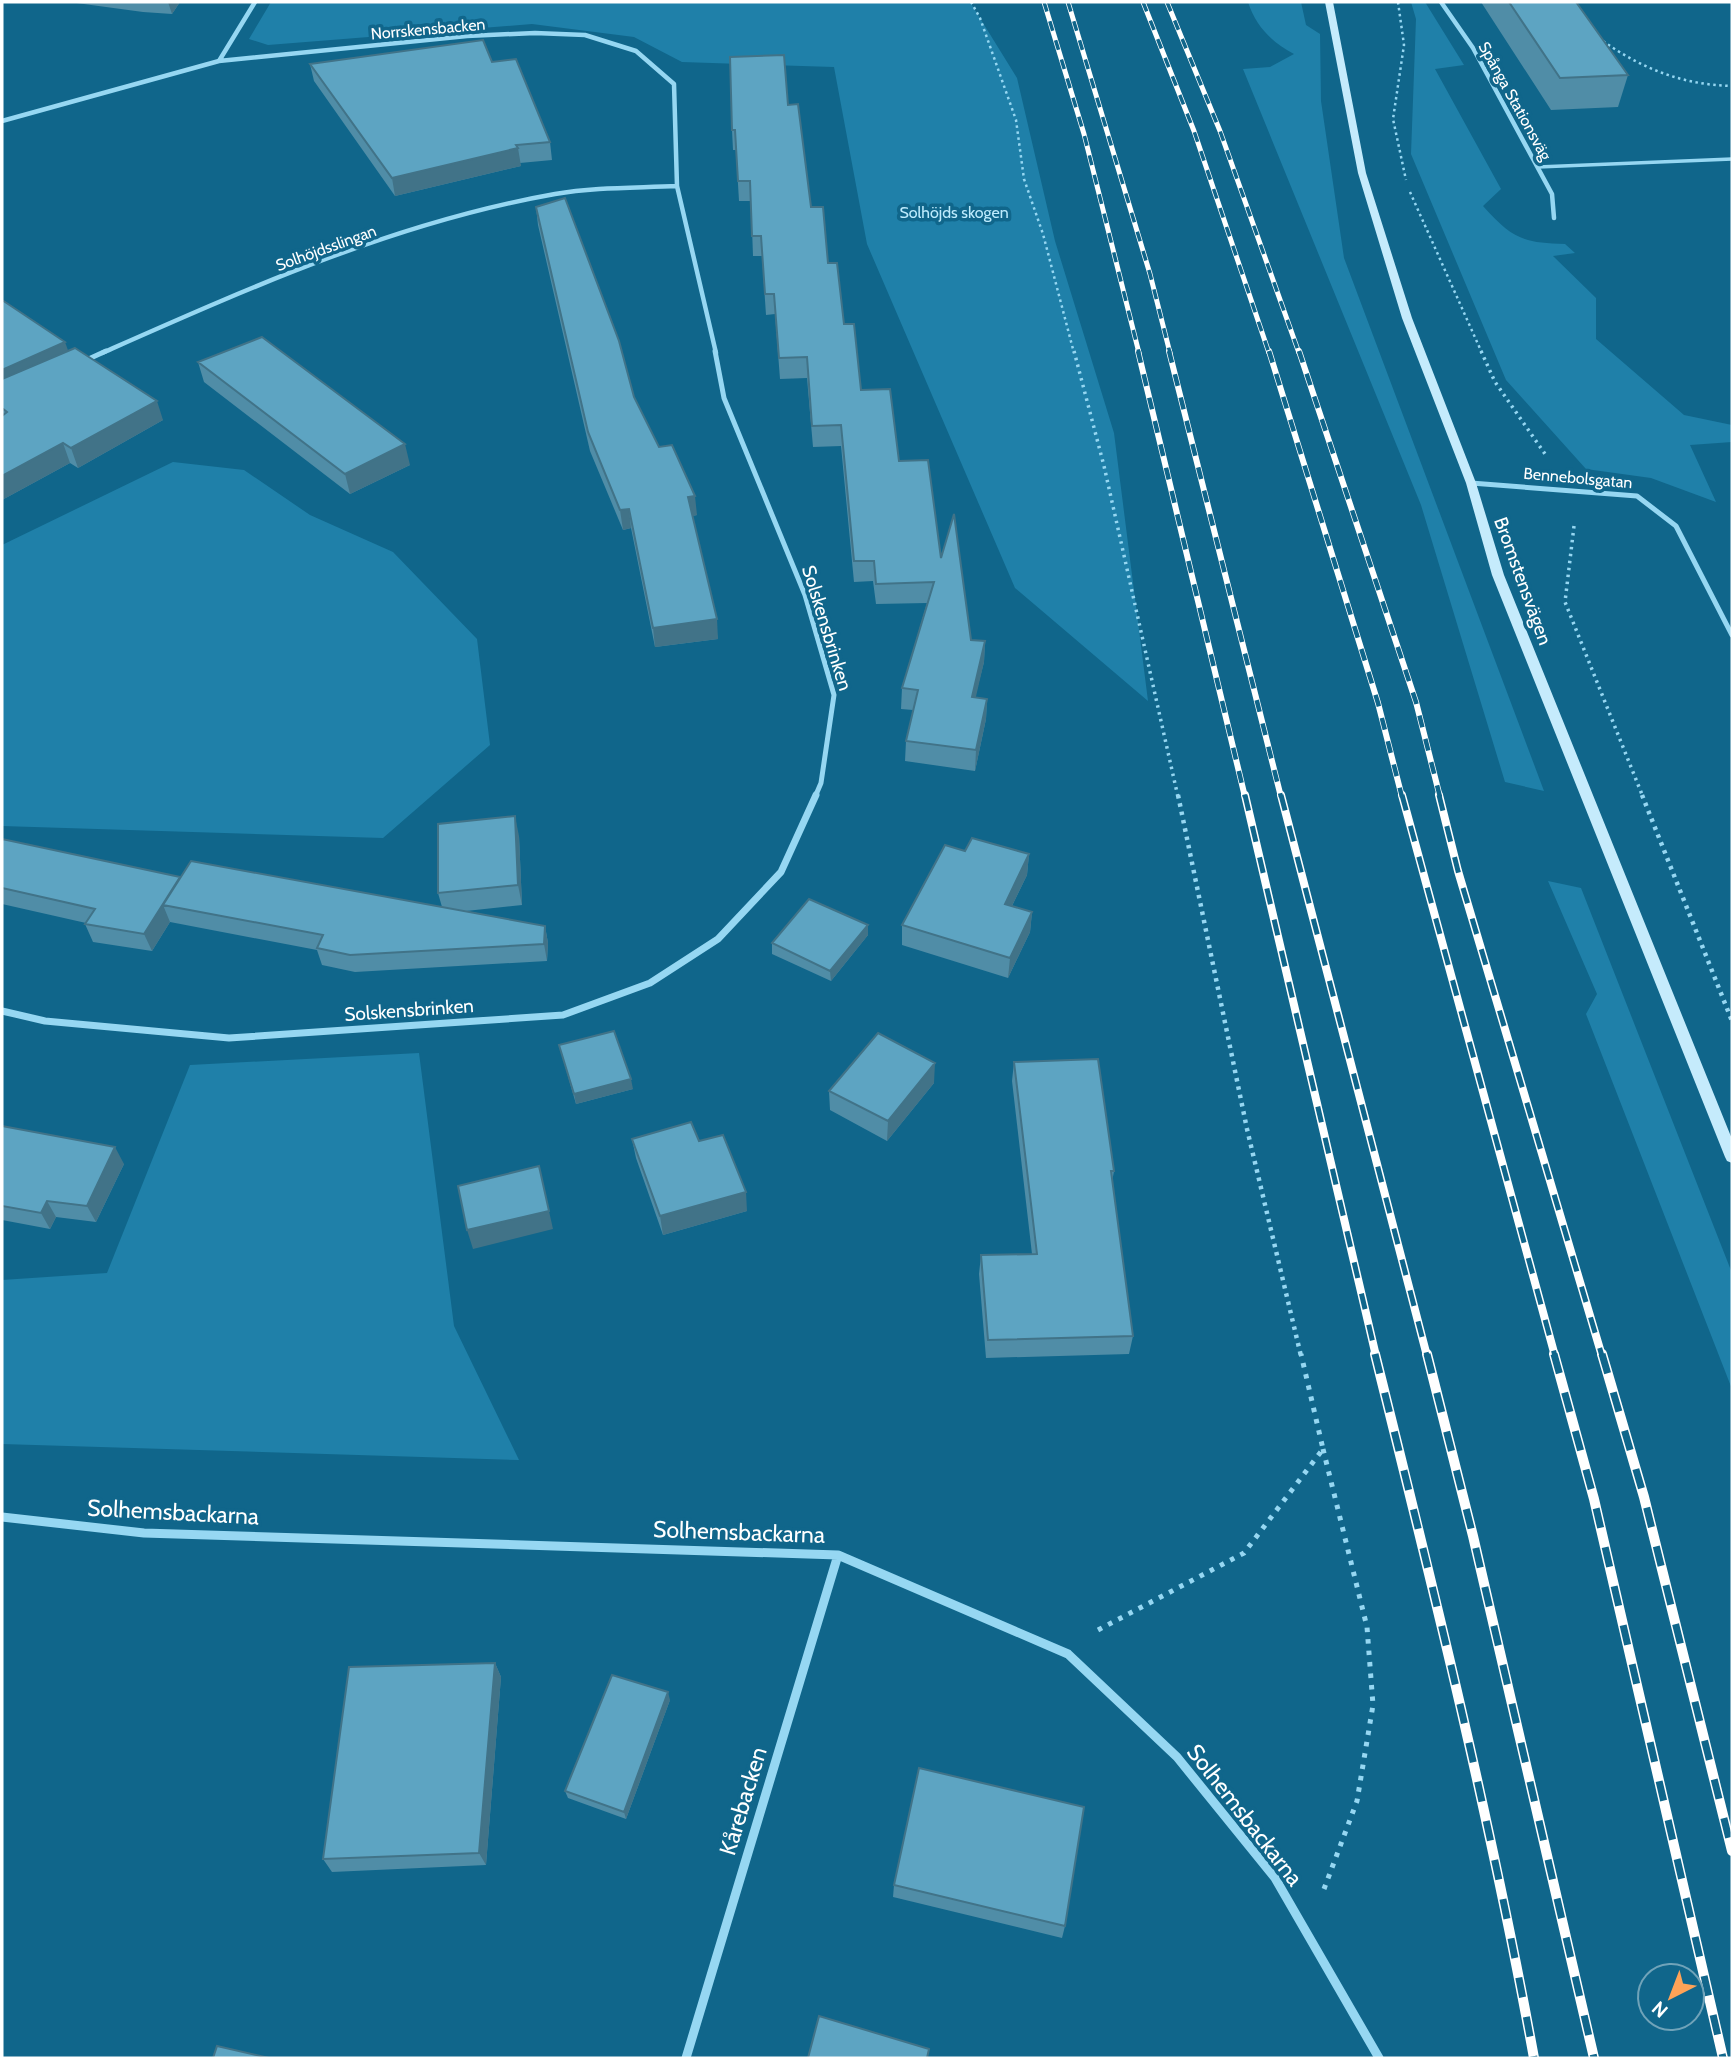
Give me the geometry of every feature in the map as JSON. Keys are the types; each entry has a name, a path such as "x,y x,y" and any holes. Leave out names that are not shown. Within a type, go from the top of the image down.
{"street":[{"path":"219,61 255,2"},
{"name":"Bromstensvägen","path":"1329,2 1362,173 1407,318 1471,483 1498,575 1732,1157"},
{"name":"Spånga Stationsväg","path":"1441,2 1473,48 1538,167 1552,194 1554,218"},
{"name":"Norrskensbacken","path":"2,121 72,104 166,73 219,61 467,36 536,33 585,35 636,51"},
{"name":"Solskensbrinken","path":"2,1011 45,1021 229,1038 563,1015 650,983 707,947 718,939 782,872 821,783 834,695 805,595 724,398 709,316 677,186 674,84 636,51"},
{"name":"Solhöjdsslingan","path":"77,365 238,294 359,247 460,214 558,194 677,186"},
{"name":"Bennebolsgatan","path":"1471,483 1637,496 1676,526 1732,635"},
{"name":"Solhemsbackarna","path":"2,1517 144,1533 838,1555 1068,1654 1177,1757 1275,1878 1379,2058"},
{"name":"Kårebacken","path":"686,2058 838,1555"}],"lane":[{"path":"1538,167 1732,159"}],"path":[{"path":"971,2 990,44 1016,120 1024,179 1043,234 1104,466 1203,908 1247,1129 1367,1627 1373,1705 1357,1801 1308,1933"},
{"path":"1398,2 1404,44 1393,119 1408,188 1495,382 1538,446 1578,490 1565,602 1732,1020"},
{"path":"1595,32 1620,54 1666,74 1691,82 1732,86"},
{"path":"1068,1654 1106,1623 1244,1553 1323,1448"}],"green space":[{"name":"Solhöjds skogen","path":"271,2 970,2 1017,78 1055,241 1114,433 1148,701 1015,588 867,244 834,67 682,62 634,37 532,24 268,45 249,39"},
{"path":"1248,2 1301,2 1306,25 1320,34 1321,101 1344,258 1544,791 1505,782 1421,505 1243,69 1270,67 1294,54 1266,33 1255,19"},
{"path":"1411,2 1425,2 1464,65 1435,69 1501,189 1483,206 1501,225 1518,236 1538,242 1565,244 1575,253 1553,256 1596,298 1596,339 1684,415 1732,425 1732,442 1690,445 1716,502 1651,478 1586,469 1506,380 1411,154 1416,19"},
{"path":"173,462 244,470 310,515 393,552 477,639 490,745 383,838 2,826 2,545"},
{"path":"1548,881 1581,888 1732,1273 1732,1389 1586,1014 1597,994"},
{"path":"419,1053 454,1326 519,1460 2,1444 2,1280 107,1273 190,1065"}],"building":[{"path":"1509,2 1576,2 1628,75 1560,78"},
{"path":"483,40 492,62 516,59 550,142 516,145 518,148 392,178 310,64"},
{"path":"784,55 788,105 798,104 811,207 823,207 828,263 837,263 844,324 854,324 861,390 890,389 899,461 928,460 941,558 954,514 971,640 985,641 972,697 987,699 976,750 906,741 918,690 902,688 934,582 876,584 874,561 854,561 841,425 812,426 807,357 779,358 774,294 765,294 761,236 752,236 750,181 738,181 735,130 732,130 730,57"},
{"path":"565,198 619,341 634,397 659,447 672,445 695,496 688,497 717,619 653,628 629,509 620,510 588,432 536,207"},
{"path":"2,300 65,342 2,370"},
{"path":"262,337 405,444 345,474 198,362"},
{"path":"75,348 157,401 71,448 63,443 2,476 2,416 7,412 2,408 2,379"},
{"path":"515,816 518,885 438,893 438,824"},
{"path":"972,838 1029,854 1005,904 1032,912 1010,958 902,925 945,845 965,851"},
{"path":"2,839 180,877 144,934 85,924 95,909 2,888"},
{"path":"191,861 545,926 544,944 350,955 317,948 323,935 163,905"},
{"path":"809,899 868,925 830,971 772,943"},
{"path":"614,1031 631,1079 574,1094 559,1045"},
{"path":"878,1033 935,1063 888,1121 829,1091"},
{"path":"1098,1059 1133,1336 988,1340 981,1255 1037,1254 1014,1062"},
{"path":"691,1122 699,1141 723,1135 746,1192 660,1216 632,1139"},
{"path":"2,1126 115,1147 87,1206 47,1201 41,1213 2,1206"},
{"path":"539,1166 549,1211 467,1230 458,1186"},
{"path":"495,1663 479,1853 323,1859 349,1667"},
{"path":"612,1675 668,1692 624,1812 565,1791"},
{"path":"919,1768 1084,1807 1065,1926 894,1885"},
{"path":"819,2016 929,2049 927,2058 808,2058"},
{"path":"217,2046 269,2058 213,2058"}],"railway":[{"path":"1044,2 1084,134 1139,353"},
{"path":"1068,2 1150,274 1170,353"},
{"path":"1143,2 1194,131 1269,353"},
{"path":"1167,2 1220,131 1299,353"},
{"path":"1138,351 1245,797"},
{"path":"1169,351 1281,797"},
{"path":"1269,351 1378,703 1402,797"},
{"path":"1299,351 1416,702 1440,797"},
{"path":"1245,795 1376,1356"},
{"path":"1281,795 1427,1356"},
{"path":"1402,795 1555,1356"},
{"path":"1439,795 1458,871 1602,1356"},
{"path":"1375,1354 1480,1793 1534,2058"},
{"path":"1427,1354 1473,1536 1594,2058"},
{"path":"1554,1354 1594,1499 1723,2058"},
{"path":"1602,1354 1644,1497 1732,1851"}]}
